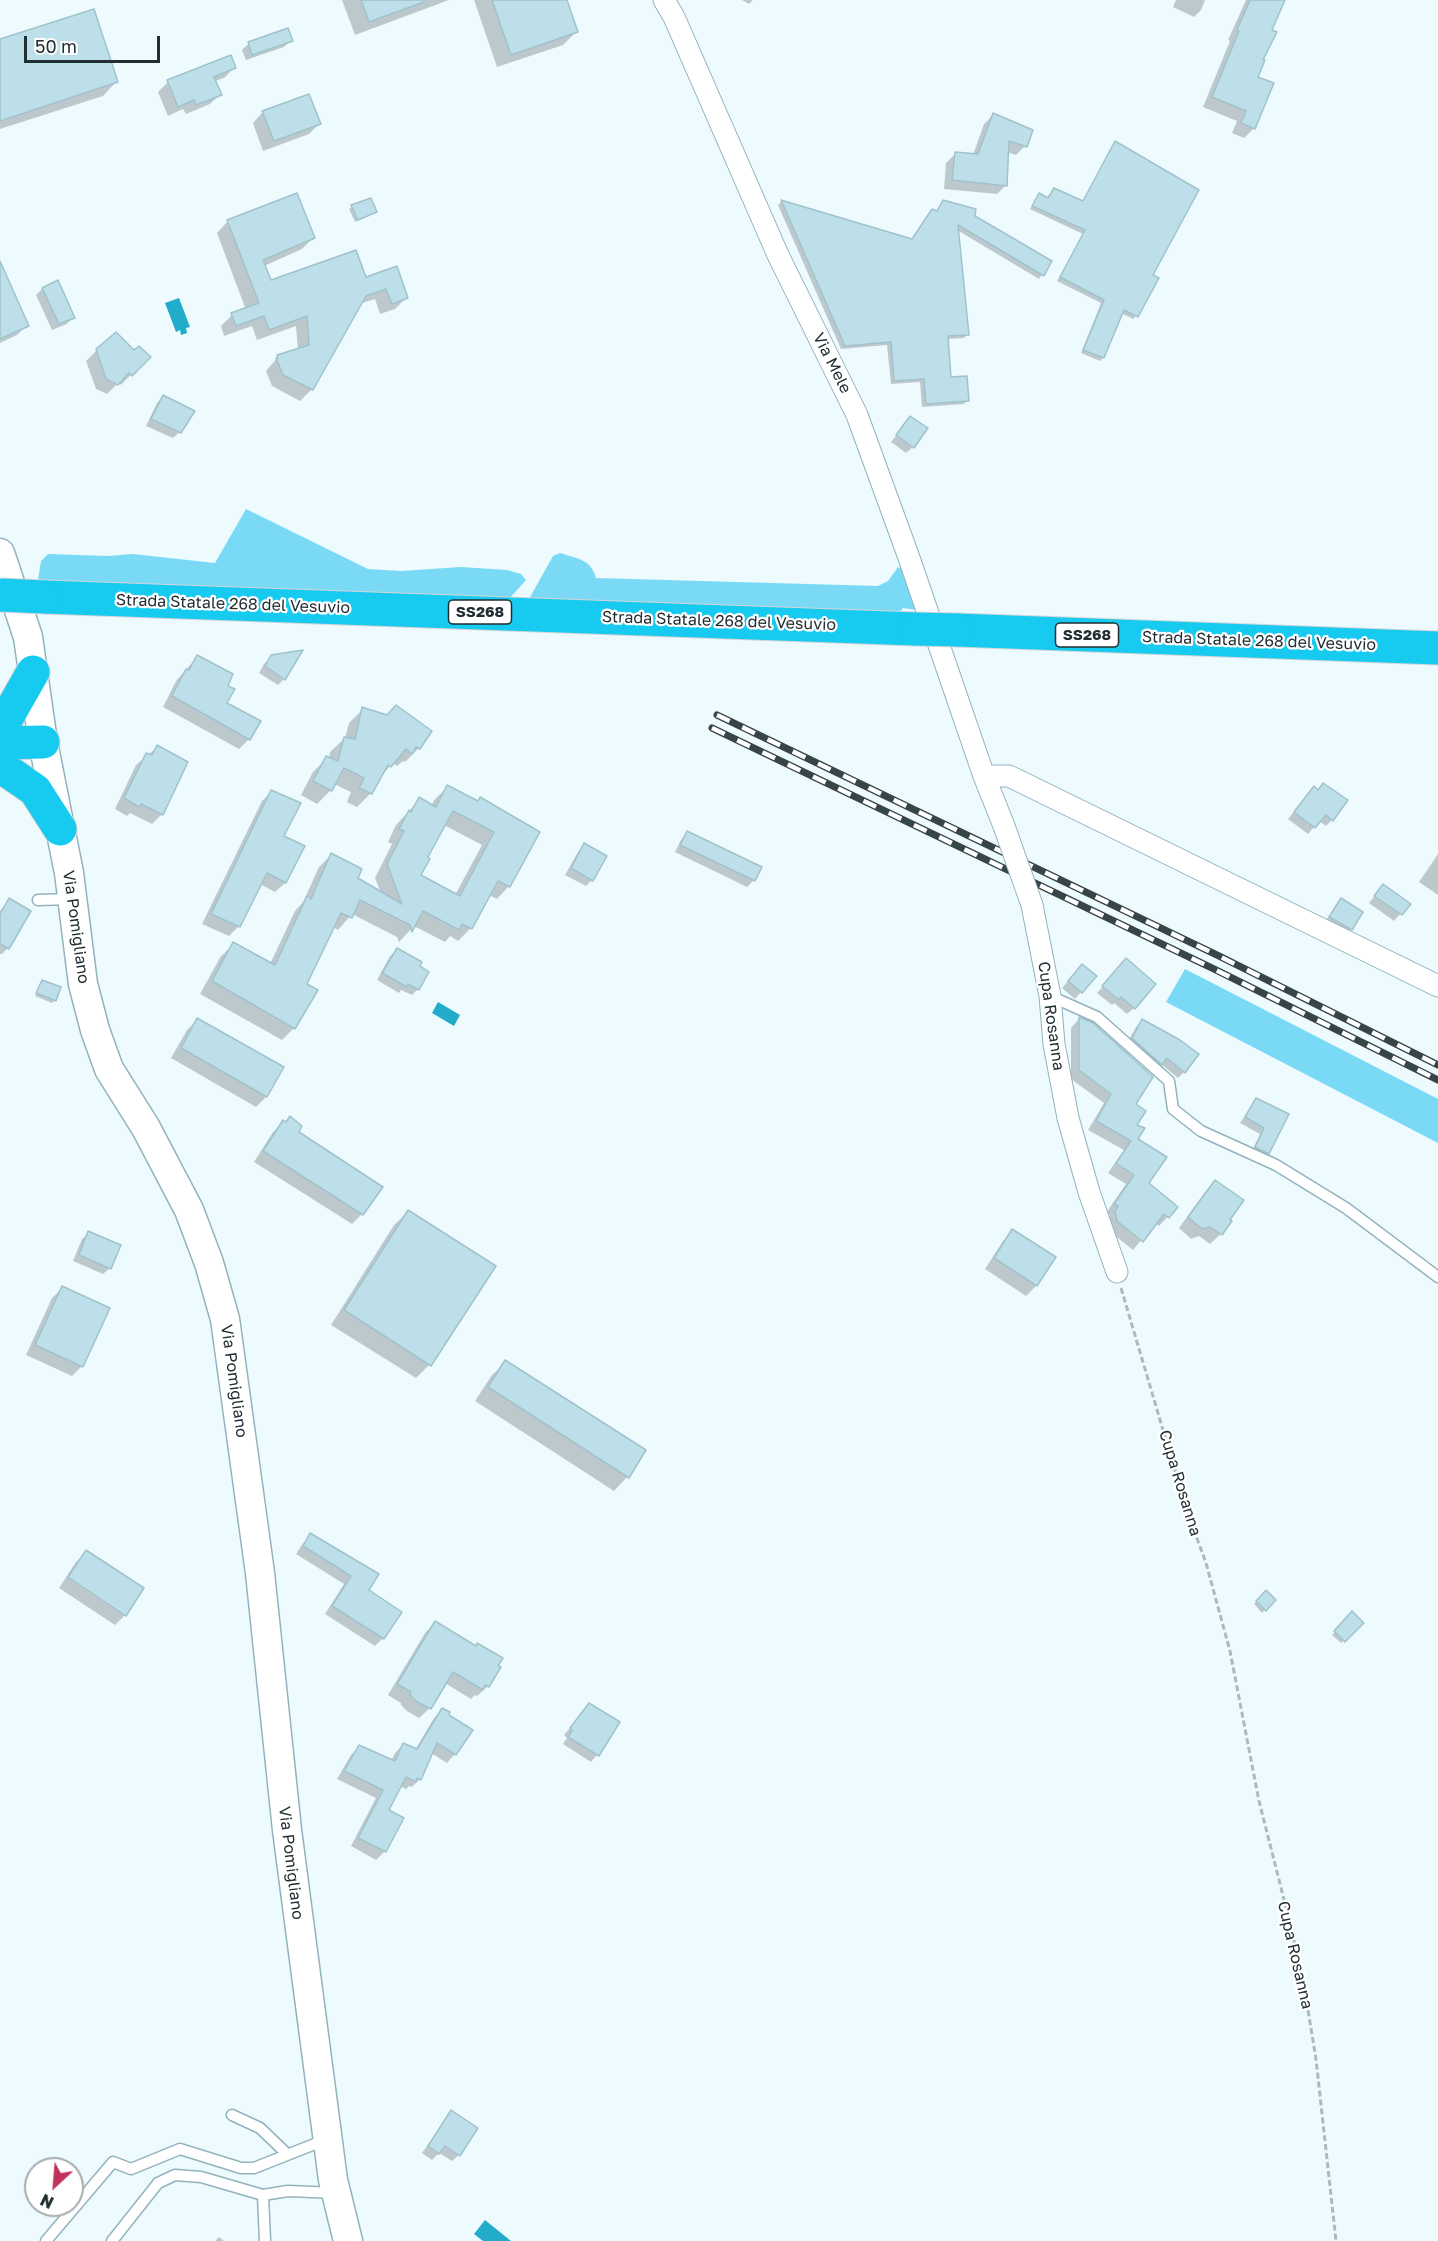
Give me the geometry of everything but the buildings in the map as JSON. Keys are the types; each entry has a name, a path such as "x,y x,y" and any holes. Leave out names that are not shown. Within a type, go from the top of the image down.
{"highway":[{"name":"Strada Statale 268 del Vesuvio","path":"0,595 1438,648"},
{"path":"0,725 4,723 33,672"},
{"path":"0,743 43,742"},
{"path":"0,766 35,790 60,829"}],"street":[{"name":"Via Mele","path":"664,0 674,17 778,255 857,415 972,738"},
{"name":"Via Pomigliano","path":"0,553 28,638 43,742 72,899 83,984 109,1069 146,1128 189,1210 209,1263 225,1319 260,1573 286,1830 336,2193 348,2241"},
{"name":"Cupa Rosanna","path":"972,738 1032,904 1050,996 1054,1044 1068,1118 1089,1192 1117,1272"},
{"path":"984,776 1009,776 1438,986"}],"lane":[{"path":"38,900 72,899"},
{"path":"1050,996 1096,1017 1169,1081 1173,1109 1201,1131 1276,1165 1347,1208 1438,1277"},
{"path":"232,2115 260,2128 287,2154"},
{"path":"46,2241 113,2162 131,2169 180,2149 241,2168 254,2169 328,2139"},
{"path":"112,2241 158,2183 175,2175 201,2176 263,2195 288,2191 336,2193"},
{"path":"263,2195 265,2241"}],"path":[{"name":"Cupa Rosanna","path":"1117,1272 1187,1511 1206,1563 1230,1651 1259,1801 1292,1931 1307,2004 1316,2060 1336,2241"}],"shaded area":[{"path":"179,298 190,327 186,328 187,333 181,335 180,330 176,332 165,303"},
{"path":"246,509 368,569 401,571 461,567 507,570 521,574 526,580 510,598 38,580 41,561 48,554 108,556 133,554 215,563"},
{"path":"560,553 587,563 596,578 878,586 888,581 898,567 907,572 922,611 903,608 899,613 529,599 553,556"},
{"path":"1185,969 1438,1099 1438,1143 1166,1002"},
{"path":"438,1002 460,1015 454,1026 432,1013"},
{"path":"485,2220 511,2241 483,2241 474,2234"}],"railway":[{"path":"717,715 1219,956 1438,1065"},
{"path":"712,728 1214,969 1438,1080"}]}
